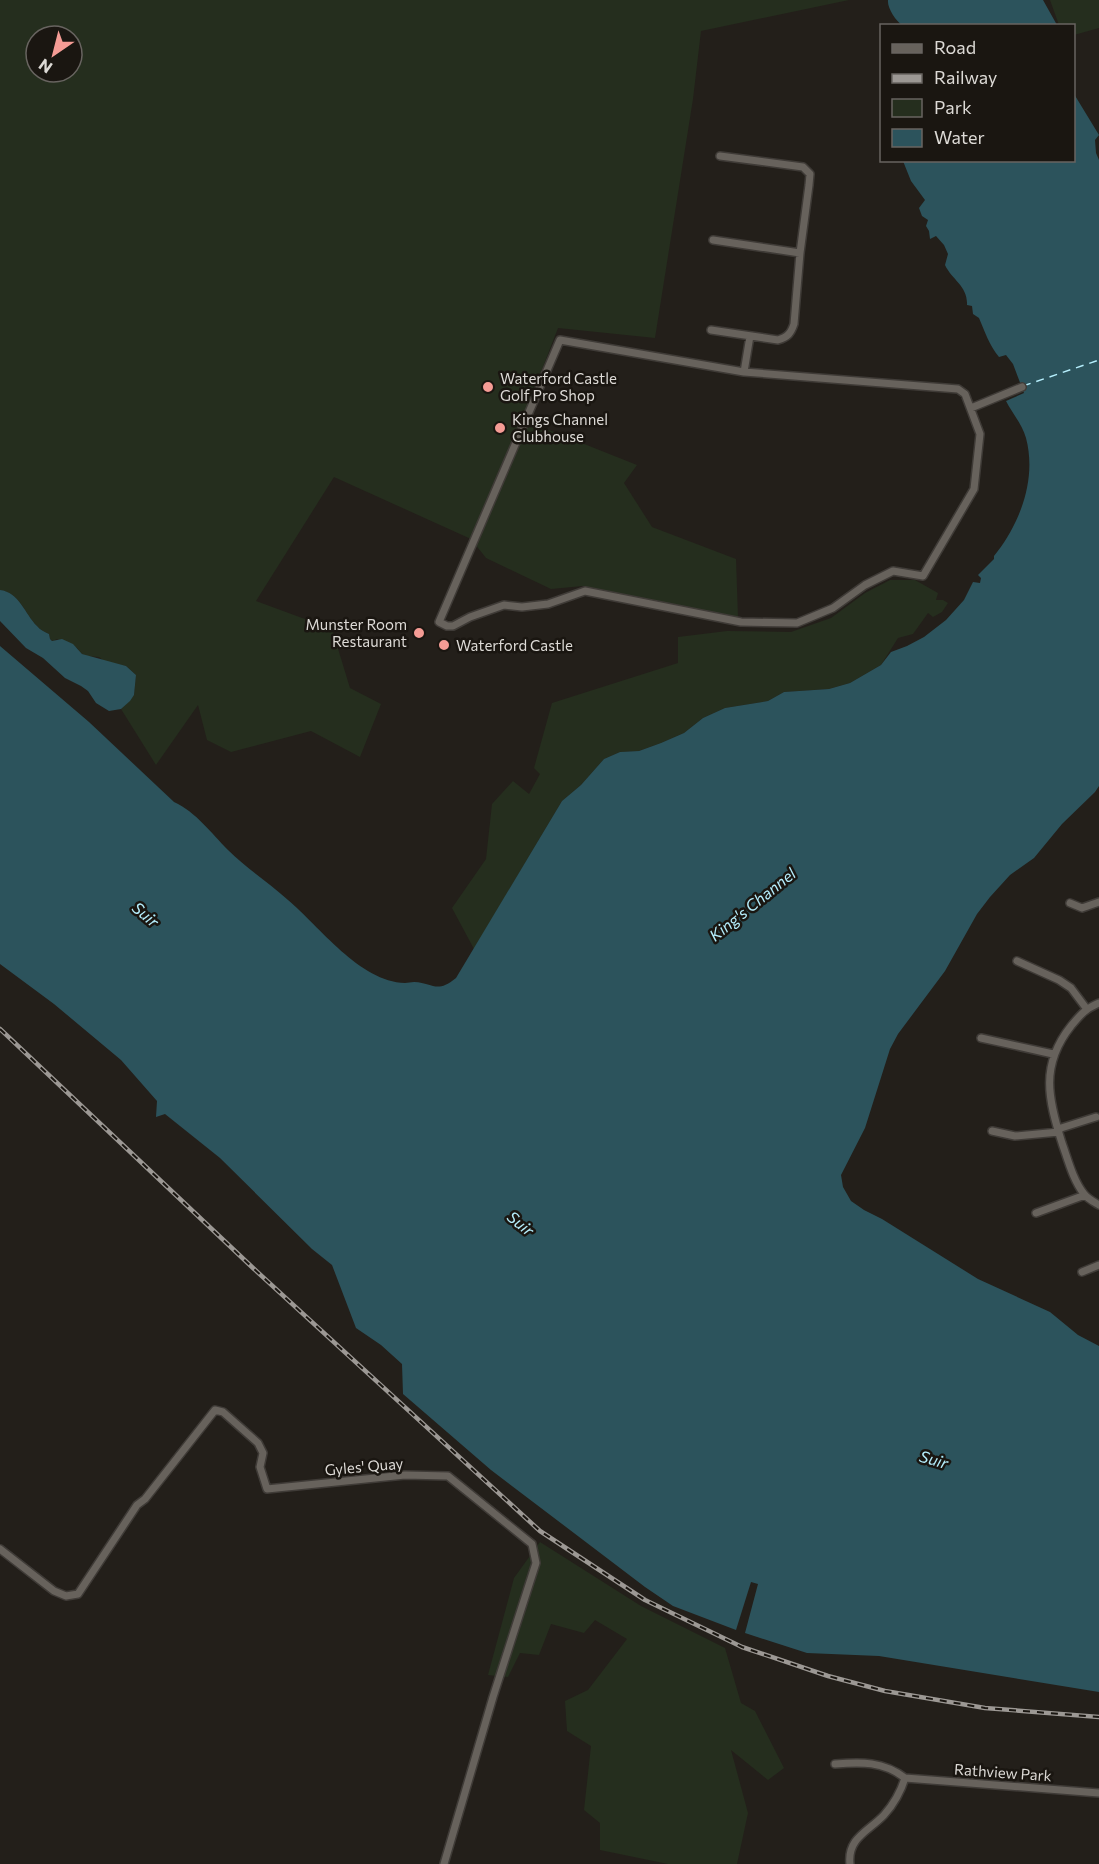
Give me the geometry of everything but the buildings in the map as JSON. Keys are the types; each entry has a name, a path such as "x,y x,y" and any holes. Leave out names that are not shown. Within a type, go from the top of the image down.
{"street":[{"path":"711,330 778,340 786,338 791,332 794,324 810,174 803,167 795,165 720,156"},
{"path":"713,240 800,253"},
{"path":"744,372 750,336"},
{"path":"560,340 744,372 954,389 965,394 971,408 981,439 974,489 924,576 893,571 865,585 833,608 797,624 741,622 585,591 548,604 522,607 504,605 470,617 453,626 439,622 560,340"},
{"path":"971,408 1022,387"},
{"path":"1070,903 1082,908 1099,902"},
{"path":"1017,961 1071,988 1086,1008"},
{"path":"1099,1003 1086,1008 1062,1037 1053,1054 1050,1096 1058,1131 1071,1168 1084,1195 1099,1205"},
{"path":"981,1038 1053,1054"},
{"path":"992,1131 1015,1136 1058,1131 1096,1117"},
{"path":"1036,1213 1084,1195"},
{"path":"1082,1272 1099,1265"},
{"name":"Gyles' Quay","path":"0,1549 54,1591 66,1596 78,1594 137,1505 145,1499 215,1410 223,1412 258,1443 263,1453 260,1467 267,1489 405,1475 448,1476 532,1544 536,1563 493,1697 444,1864"},
{"name":"Rathview Park","path":"835,1764 866,1762 894,1770 905,1778 1099,1793"},
{"path":"850,1864 849,1855 860,1834 884,1815 901,1790 905,1778"}],"green space":[{"path":"0,0 849,0 701,31 693,99 655,338 558,328 524,416 529,422 637,465 624,483 652,527 736,559 738,617 583,586 551,589 486,558 471,539 334,477 256,601 332,629 350,688 381,704 360,757 311,731 231,752 207,740 198,705 156,765 121,709 134,695 136,675 126,666 104,661 99,657 87,656 77,648 57,639 53,641 49,634 33,621 13,595 0,590"},
{"path":"1050,0 1099,0 1099,28 1075,35 1075,24 1059,24"},
{"path":"890,580 915,580 938,593 936,600 948,603 942,612 933,617 928,613 913,634 898,638 881,665 850,683 829,689 784,692 768,701 725,708 703,718 684,733 661,743 639,751 620,752 604,759 581,785 562,801 474,949 452,908 486,859 492,804 513,781 529,794 540,774 534,768 552,703 678,663 678,637 727,631 791,632 831,618 865,593"},
{"path":"540,1542 641,1606 725,1648 741,1703 755,1711 784,1768 768,1780 731,1750 748,1813 737,1864 668,1864 600,1850 600,1823 584,1810 591,1746 567,1731 565,1701 588,1690 627,1639 595,1620 584,1633 551,1624 539,1655 520,1653 508,1677 488,1675 514,1578"}],"water":[{"path":"888,0 1043,0 1056,24 901,24 889,7"},
{"path":"1075,96 1099,135 1095,140 1099,160 1099,786 1062,824 1034,858 1010,875 977,914 945,971 898,1034 890,1049 865,1128 841,1175 843,1187 851,1201 864,1210 978,1279 1050,1312 1078,1335 1099,1346 1099,1692 879,1656 807,1653 745,1633 758,1584 751,1582 736,1630 673,1606 491,1470 403,1394 402,1364 381,1345 356,1328 332,1265 312,1249 220,1158 165,1114 156,1117 157,1101 121,1060 54,1004 0,964 0,646 89,722 174,802 196,817 235,857 288,900 356,963 388,980 439,987 456,978 562,801 581,785 604,759 620,752 639,751 661,743 684,733 703,718 725,708 768,701 784,692 829,689 850,683 881,665 891,652 924,637 946,620 964,600 973,582 980,583 981,578 978,575 994,559 1012,530 1028,485 1029,454 1024,433 1006,401 1024,393 1013,364 1006,355 999,357 979,318 973,314 972,306 967,305 965,293 945,265 948,254 944,245 936,236 930,239 926,226 928,220 922,216 919,208 925,200 911,181 903,162 1075,162"},
{"path":"0,590 17,599 38,627 49,634 52,641 62,639 73,644 82,654 126,666 136,675 134,695 130,701 121,709 109,711 96,703 88,691 65,678 43,658 26,648 0,621"}],"ferry route":[{"path":"1023,386 1099,360"}],"railway":[{"path":"0,1029 253,1268 540,1531 645,1600 742,1647 828,1676 885,1691 985,1708 1099,1717"}],"place":[{"name":"Waterford Castle Golf Pro Shop","path":"488,387"},
{"name":"Kings Channel Clubhouse","path":"500,428"},
{"name":"Munster Room Restaurant","path":"419,633"},
{"name":"Waterford Castle","path":"444,645"}],"water label":[{"name":"King's Channel","path":"752,904"},
{"name":"Suir","path":"146,914"},
{"name":"Suir","path":"521,1223"},
{"name":"Suir","path":"934,1459"}]}
